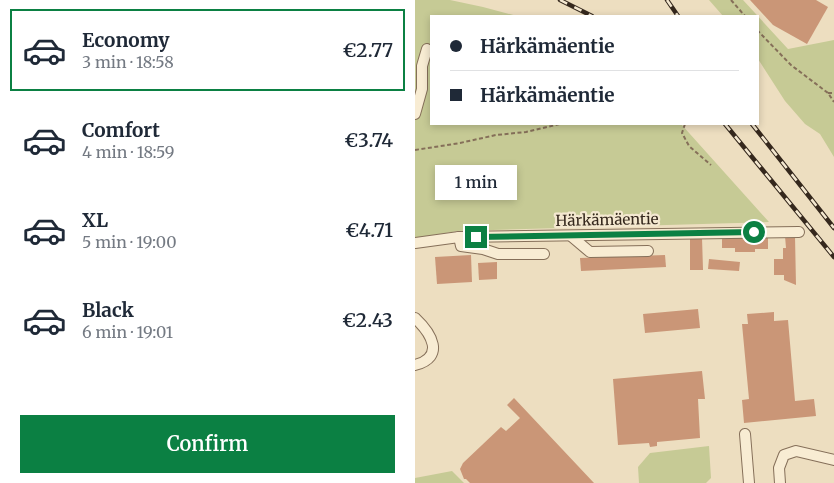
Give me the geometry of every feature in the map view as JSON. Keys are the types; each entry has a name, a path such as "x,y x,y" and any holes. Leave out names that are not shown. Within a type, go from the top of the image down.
{"street":[{"path":"415,48 429,49 422,66 421,89 415,114"},
{"name":"Härkämäentie","path":"415,243 459,237 799,232"},
{"path":"571,236 590,252 648,251"},
{"path":"459,237 461,246 483,249 498,254 544,254"},
{"path":"415,318 425,327 433,342 432,354 419,364"},
{"path":"745,434 749,483"},
{"path":"780,483 779,468 784,455 796,451 834,460"}],"path":[{"path":"731,0 744,15"},
{"path":"759,32 791,65 828,93 834,102"},
{"path":"828,93 834,93"},
{"path":"415,150 496,135 526,132 556,125"},
{"path":"685,125 682,133 689,146 711,165"}],"green space":[{"path":"415,0 450,0 513,15 430,15 430,125 682,125 769,222 458,231 415,238"},
{"path":"709,0 743,0 757,15 722,15"},
{"path":"759,17 788,49 834,40 834,157 820,134 805,124 785,101 759,61"},
{"path":"709,446 711,478 706,483 639,483 638,467 650,453"},
{"path":"452,471 464,483 415,483 415,478"}],"building":[{"path":"750,0 816,0 828,7 807,44 773,25"},
{"path":"785,236 795,236 796,285 784,280 784,275 774,275 774,259 783,259 783,248 786,248"},
{"path":"722,237 768,237 768,249 755,249 755,252 735,252 735,248 722,248"},
{"path":"702,238 703,270 690,270 690,239"},
{"path":"471,255 472,282 437,284 435,257"},
{"path":"665,255 666,267 581,271 580,258"},
{"path":"709,259 740,262 739,271 708,269"},
{"path":"497,262 497,279 479,280 478,263"},
{"path":"698,309 700,328 645,333 643,314"},
{"path":"774,312 774,321 788,320 795,401 814,399 816,416 744,423 742,400 749,399 742,324 748,324 747,314"},
{"path":"702,371 705,399 698,399 700,438 657,442 657,446 650,447 649,443 618,445 613,379"},
{"path":"514,398 594,483 470,483 464,479 460,469 463,463 501,427 506,431 520,418 507,405"}],"railway":[{"path":"560,0 590,15"},
{"path":"667,0 677,15"},
{"path":"726,125 834,257"},
{"path":"753,125 834,228"}],"route":[{"path":"476,237 754,232"}]}
